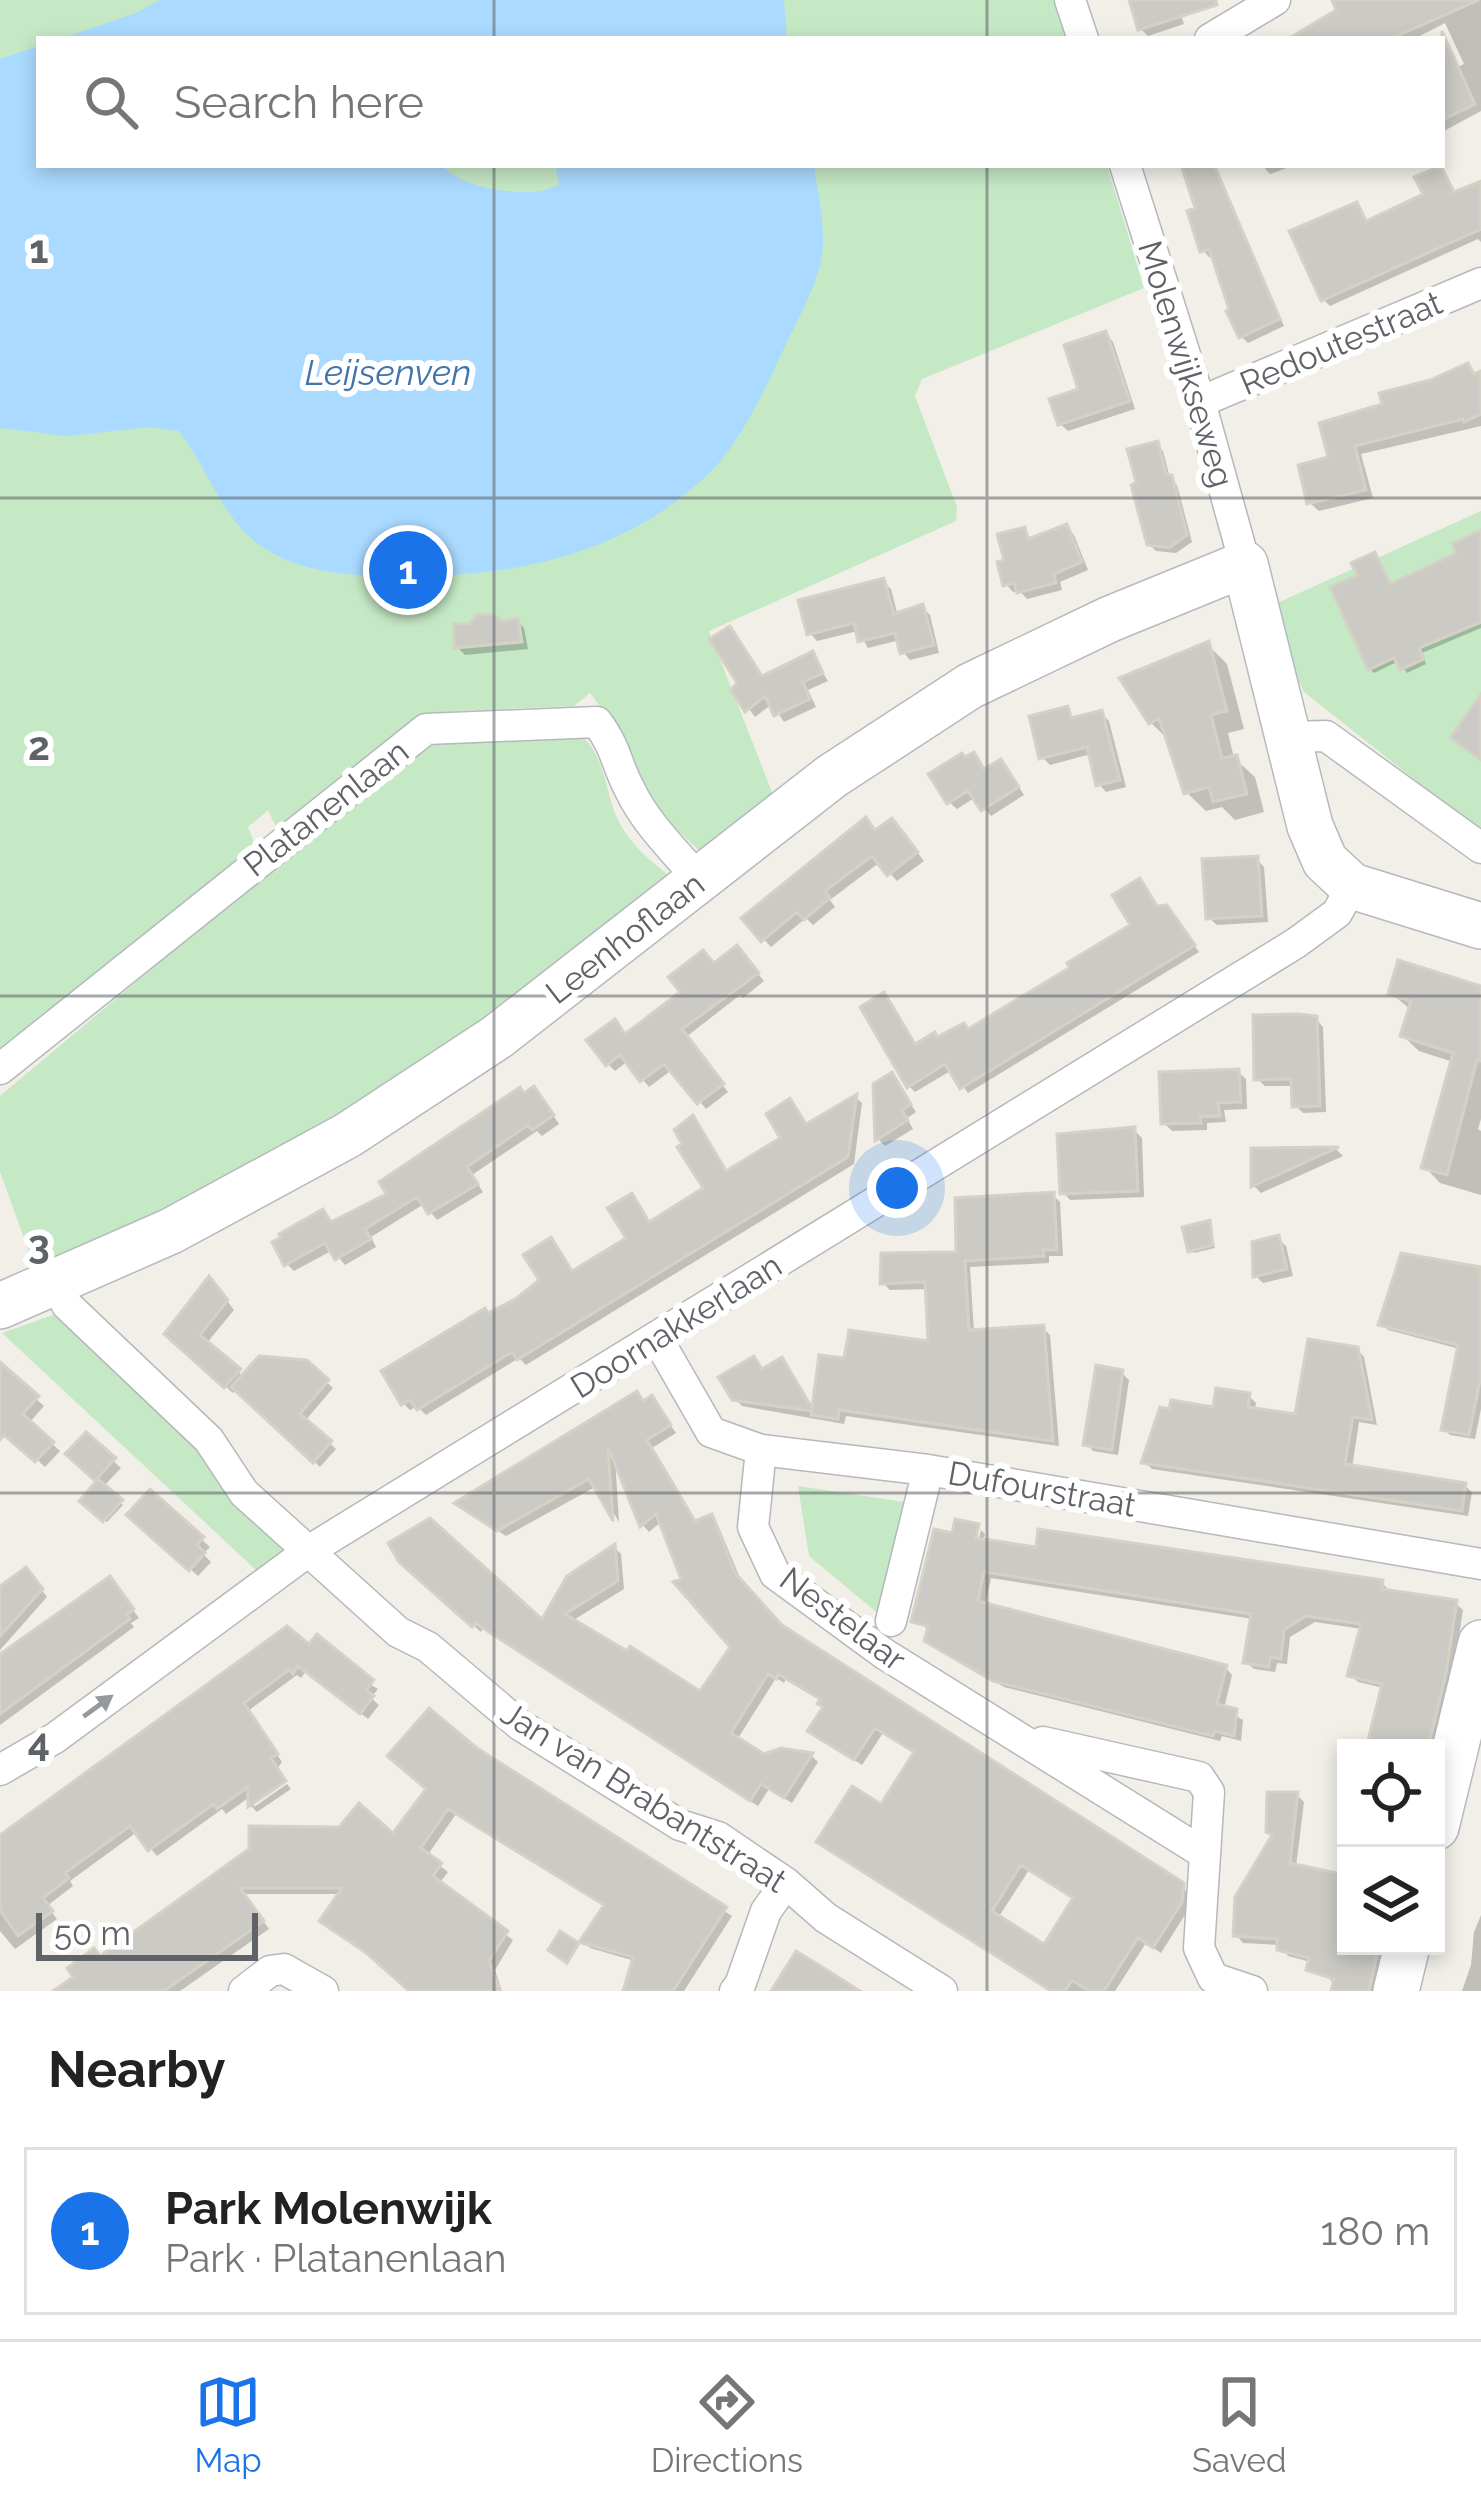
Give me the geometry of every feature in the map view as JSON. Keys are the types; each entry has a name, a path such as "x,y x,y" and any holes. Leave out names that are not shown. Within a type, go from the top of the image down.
{"street":[{"path":"1070,0 1082,36"},
{"path":"1215,36 1275,0"},
{"name":"Molenwijkseweg","path":"1125,168 1200,402 1245,564"},
{"name":"Redoutestraat","path":"1200,402 1481,283"},
{"path":"1245,564 1310,826 1325,861 1352,886 1481,926"},
{"name":"Leenhoflaan","path":"0,1306 171,1231 348,1136 497,1037 832,776 970,686 1110,619 1245,564"},
{"name":"Platanenlaan","path":"0,1069 426,729 597,722 616,747 628,787 643,812 700,881"},
{"path":"1288,737 1326,736 1481,848"},
{"name":"Doornakkerlaan","path":"0,1770 55,1738 310,1550 1296,943 1337,913 1352,886"},
{"name":"Jan van Brabantstraat","path":"56,1285 67,1305 209,1440 244,1493 398,1632 428,1647 520,1725 680,1825 718,1837 786,1883 826,1918 942,1991"},
{"name":"Dufourstraat","path":"657,1338 711,1432 760,1450 928,1470 1481,1564"},
{"name":"Nestelaar","path":"760,1450 753,1527 776,1574 883,1653 1205,1854"},
{"name":"Nestelaar","path":"891,1621 928,1470"},
{"path":"1445,1790 1481,1643"},
{"name":"Nestelaar","path":"1017,1737 1199,1778 1209,1792 1199,1948 1213,1978 1252,1991"},
{"path":"735,1991 766,1911 786,1883"},
{"path":"1396,1991 1405,1955"},
{"path":"244,1991 270,1971 284,1969 323,1991"}],"green space":[{"path":"0,0 1053,0 1065,36 36,36 36,168 1108,168 1144,288 922,379 915,396 957,507 956,521 709,631 775,800 703,854 651,806 627,742 590,693 574,706 455,711 413,719 277,829 268,810 248,827 256,848 0,1056"},
{"path":"1481,511 1481,832 1304,692 1285,651 1275,604"},
{"path":"575,732 599,761 625,833 673,879 438,1057 345,1118 39,1279 0,1172 0,1096 267,872 431,742"},
{"path":"53,1315 244,1482 285,1548 256,1570 2,1333"},
{"path":"798,1486 918,1504 880,1615 809,1556"}],"water":[{"path":"159,0 784,0 787,36 69,36"},
{"name":"Leijsenven","path":"36,47 36,168 445,168 480,186 533,192 559,184 556,168 814,168 823,228 820,265 767,384 734,443 715,467 650,519 577,552 498,570 394,576 313,568 275,554 244,532 179,431 150,427 67,436 0,428 0,59"}],"building":[{"path":"1129,0 1216,0 1217,5 1138,30"},
{"path":"1332,0 1479,0 1397,36 1293,36 1336,10"},
{"path":"1445,38 1475,104 1445,119"},
{"path":"1182,168 1215,168 1280,319 1239,338 1226,311 1209,249 1200,252 1187,211 1195,208"},
{"path":"1442,168 1454,192 1481,181 1481,229 1321,301 1289,231 1357,202 1366,221 1423,194 1414,177"},
{"path":"1106,331 1130,401 1058,425 1049,399 1078,389 1064,345"},
{"path":"1468,363 1474,374 1481,371 1481,414 1355,446 1366,490 1307,504 1298,465 1328,457 1319,423 1382,404 1379,393 1430,380"},
{"path":"1158,441 1187,535 1169,548 1147,545 1127,449"},
{"path":"1067,524 1082,562 1054,574 1056,583 1017,593 1014,583 1003,586 997,562 1004,560 997,534 1025,527 1028,539"},
{"path":"1481,530 1481,622 1419,648 1424,659 1400,670 1394,658 1368,670 1330,587 1357,575 1351,563 1375,552 1390,584 1456,553 1452,544"},
{"path":"884,578 894,614 923,604 934,645 900,654 895,633 858,642 854,623 807,635 798,600"},
{"path":"493,614 502,621 518,618 522,642 454,648 454,624 469,624 477,615"},
{"path":"730,626 762,676 813,651 823,673 803,682 810,699 774,716 765,696 745,712 731,690 737,683 709,639"},
{"path":"1209,641 1227,711 1211,715 1222,758 1237,755 1247,794 1213,802 1209,787 1184,794 1159,718 1149,724 1119,678"},
{"path":"1481,694 1481,760 1450,738"},
{"path":"1068,706 1071,718 1102,710 1120,780 1096,786 1087,747 1039,759 1029,716"},
{"path":"974,752 984,769 1001,759 1019,787 981,811 968,791 947,804 928,774 962,753 965,757"},
{"path":"866,817 875,830 892,818 918,852 887,876 872,856 825,891 830,898 804,920 797,912 761,942 741,918"},
{"path":"1258,856 1262,916 1206,919 1202,859"},
{"path":"1140,878 1157,906 1167,905 1195,945 960,1089 945,1064 907,1088 860,1007 884,992 915,1044 964,1023 968,1029 1130,925 1112,895"},
{"path":"737,945 759,973 682,1029 724,1084 697,1104 664,1064 640,1082 620,1055 606,1066 586,1040 615,1019 625,1034 680,992 668,977 703,950 714,963"},
{"path":"1398,960 1481,986 1481,1061 1477,1060 1447,1175 1421,1168 1453,1053 1400,1036 1411,1001 1388,994"},
{"path":"1253,1015 1317,1016 1320,1106 1292,1107 1291,1079 1254,1080"},
{"path":"1239,1069 1241,1102 1218,1103 1220,1116 1200,1117 1201,1123 1161,1124 1159,1072"},
{"path":"892,1072 911,1104 902,1110 908,1120 875,1141 873,1084"},
{"path":"534,1086 554,1115 532,1130 528,1125 467,1167 478,1184 428,1214 417,1197 365,1229 371,1239 335,1260 325,1243 284,1266 272,1242 279,1234 323,1209 331,1222 386,1194 379,1182 520,1087 524,1093"},
{"path":"857,1094 848,1157 517,1360 512,1352 417,1410 410,1400 401,1405 381,1371 485,1308 488,1313 517,1298 539,1280 523,1255 551,1237 572,1271 626,1238 607,1208 632,1193 649,1222 703,1188 677,1147 682,1144 674,1130 693,1115 726,1171 780,1138 766,1114 790,1098 806,1124"},
{"path":"1135,1127 1138,1191 1060,1194 1057,1134"},
{"path":"1339,1147 1251,1187 1251,1148"},
{"path":"1054,1192 1057,1250 1043,1250 1044,1256 965,1261 969,1330 1044,1325 1053,1441 839,1410 838,1419 732,1400 718,1377 754,1356 762,1369 782,1357 812,1408 819,1355 844,1358 849,1330 928,1341 925,1282 880,1284 881,1253 956,1252 955,1198"},
{"path":"1210,1220 1213,1245 1188,1252 1182,1227"},
{"path":"1279,1235 1287,1269 1253,1277 1252,1242"},
{"path":"1401,1253 1481,1267 1481,1375 1469,1435 1441,1430 1458,1345 1378,1325"},
{"path":"209,1276 228,1300 200,1335 241,1369 224,1388 164,1334"},
{"path":"1308,1339 1358,1347 1372,1420 1353,1417 1345,1464 1466,1483 1462,1511 1141,1463 1160,1407 1169,1409 1171,1400 1213,1407 1216,1388 1250,1393 1248,1407 1295,1414"},
{"path":"259,1356 307,1360 329,1380 300,1414 332,1441 313,1463 231,1387"},
{"path":"0,1362 39,1396 23,1414 54,1442 35,1462 4,1435 0,1440"},
{"path":"1096,1365 1123,1370 1112,1450 1083,1445"},
{"path":"637,1391 643,1401 652,1395 671,1425 647,1440 695,1521 712,1514 735,1573 782,1625 1184,1883 1182,1902 1153,1948 1138,1938 1104,1991 1089,1991 1072,1980 1065,1991 1051,1991 816,1842 852,1786 881,1804 914,1752 875,1728 854,1760 807,1731 823,1707 817,1704 820,1699 778,1674 776,1679 768,1674 731,1733 764,1754 781,1748 813,1753 784,1798 761,1784 750,1801 475,1623 472,1627 399,1562 388,1543 430,1518 542,1619 567,1576 615,1544 618,1581 565,1614 627,1651 630,1646 700,1691 730,1647 673,1582 681,1579 656,1514 640,1527 608,1447 613,1521 589,1479 497,1531 454,1503","holes":["1021,1865 1073,1898 1044,1944 992,1911"]},
{"path":"86,1432 116,1458 95,1481 65,1454"},
{"path":"98,1479 123,1500 103,1522 79,1501"},
{"path":"150,1489 204,1537 197,1545 205,1553 189,1571 126,1515"},
{"path":"955,1519 979,1524 976,1538 1036,1547 1038,1529 1383,1580 1382,1589 1457,1600 1430,1739 1368,1739 1382,1684 1347,1676 1361,1624 1306,1616 1284,1630 1281,1659 1270,1657 1269,1667 1243,1663 1251,1614 984,1572 978,1601 1227,1665 1217,1704 1237,1709 1234,1736 1215,1731 1213,1736 993,1681 924,1641 928,1626 911,1622 934,1529 952,1533"},
{"path":"26,1567 43,1589 0,1636 0,1586"},
{"path":"110,1576 134,1609 127,1615 130,1619 0,1714 0,1654"},
{"path":"287,1626 309,1644 317,1634 374,1680 366,1690 374,1696 360,1714 298,1666 293,1674 289,1670 244,1703 278,1754 271,1758 286,1781 248,1807 248,1787 217,1809 214,1804 148,1851 130,1826 65,1873 69,1878 43,1898 53,1911 18,1936 0,1910 0,1835"},
{"path":"429,1708 477,1748 727,1907 673,1991 623,1991 633,1957 579,1942 604,1905 448,1809 421,1848 442,1863 433,1876 508,1931 489,1961 500,1991 409,1991 365,1952 319,1921 342,1888 240,1888 264,1921 164,1991 53,1991 73,1977 67,1968 94,1948 100,1956 249,1849 249,1826 339,1827 359,1803 393,1833 426,1789 387,1756"},
{"path":"1267,1792 1298,1792 1290,1863 1337,1873 1337,1955 1377,1955 1369,1991 1331,1991 1334,1979 1306,1970 1309,1958 1277,1950 1277,1939 1233,1936 1235,1897 1272,1835 1266,1832"},
{"path":"560,1931 579,1943 567,1963 548,1950"},
{"path":"796,1951 819,1965 860,1991 771,1991"}],"place":[{"name":"Park Molenwijk","path":"408,570"}]}
